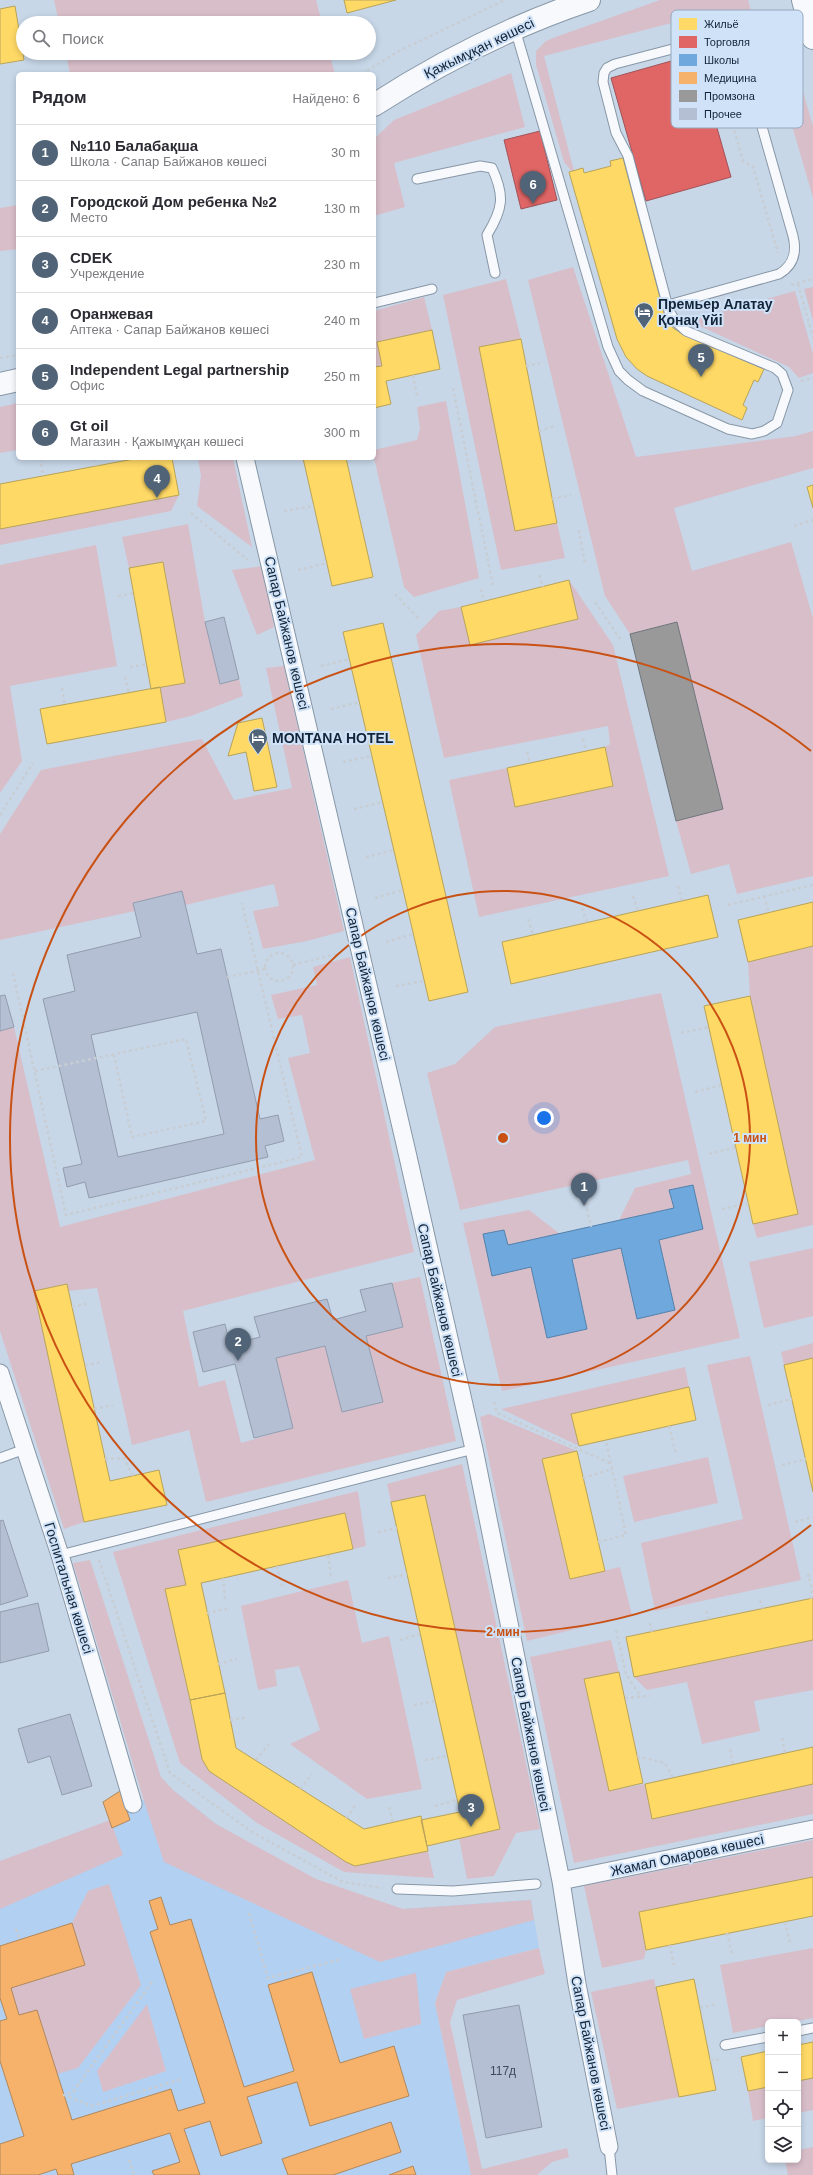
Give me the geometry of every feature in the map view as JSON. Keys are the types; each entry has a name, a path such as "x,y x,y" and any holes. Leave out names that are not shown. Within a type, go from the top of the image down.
{"street":[{"name":"Қажымұқан көшесі","path":"376,104 444,62 564,8 589,0"},
{"path":"802,0 811,31"},
{"path":"0,384 16,380"},
{"name":"Сапар Байжанов көшесі","path":"245,460 360,948 474,1449 560,1880 577,1984 609,2147"},
{"name":"Госпитальная көшесі","path":"0,1373 60,1555 133,1804"},
{"name":"Жамал Омарова көшесі","path":"560,1880 813,1829"}],"lane":[{"path":"515,30 608,347 619,371 643,391 728,429 752,434 764,432 777,422 786,398 786,381 782,374 775,368 686,330 676,322 668,306 628,156 614,126 604,90 604,73 614,64 671,49"},
{"path":"668,306 783,271 793,259 796,246 762,128"},
{"path":"417,179 480,166 492,168 501,187 500,210 488,235 495,273"},
{"path":"376,303 432,289"},
{"path":"0,1458 25,1449"},
{"path":"60,1555 474,1449"},
{"path":"397,1889 453,1891 536,1884"},
{"path":"801,2030 813,2028"},
{"path":"725,2045 765,2038"},
{"path":"609,2147 612,2175"}],"path":[{"path":"365,72 399,51 504,0"},
{"path":"734,128 743,161 753,167 783,271"},
{"path":"798,284 813,337"},
{"path":"0,358 16,355"},
{"path":"526,366 540,363"},
{"path":"413,375 417,396"},
{"path":"453,388 493,586"},
{"path":"539,431 555,426"},
{"path":"40,460 43,476"},
{"path":"94,460 96,466"},
{"path":"552,499 571,495"},
{"path":"284,511 314,506"},
{"path":"192,513 251,562"},
{"path":"794,526 813,520"},
{"path":"579,530 585,564"},
{"path":"298,570 327,563"},
{"path":"539,575 543,587"},
{"path":"482,589 484,601"},
{"path":"118,596 134,593"},
{"path":"395,594 418,618"},
{"path":"595,602 621,640"},
{"path":"320,666 350,659"},
{"path":"130,667 146,664"},
{"path":"126,677 129,693"},
{"path":"62,688 65,705"},
{"path":"331,709 360,702"},
{"path":"583,739 586,750"},
{"path":"527,752 530,762"},
{"path":"343,762 372,756"},
{"path":"0,815 33,763"},
{"path":"354,809 383,802"},
{"path":"366,858 394,850"},
{"path":"728,905 813,885"},
{"path":"678,886 682,901"},
{"path":"375,898 403,890"},
{"path":"633,896 638,911"},
{"path":"764,896 769,913"},
{"path":"13,973 66,1215 302,1157 242,903"},
{"path":"582,908 587,923"},
{"path":"528,919 533,935"},
{"path":"386,942 413,934"},
{"path":"293,965 360,948"},
{"path":"277,954 284,954 289,958 293,965 292,972 288,978 281,981 274,980 268,976 265,969 266,962 270,957 277,954"},
{"path":"227,977 265,969"},
{"path":"396,986 424,981"},
{"path":"681,1033 709,1027"},
{"path":"35,1071 186,1039 206,1122 132,1137 114,1055"},
{"path":"695,1092 722,1085"},
{"path":"709,1154 736,1147"},
{"path":"583,1191 591,1226"},
{"path":"722,1209 749,1203"},
{"path":"72,1307 90,1303"},
{"path":"84,1365 103,1362"},
{"path":"768,1405 792,1399"},
{"path":"494,1402 497,1413 610,1463"},
{"path":"94,1409 113,1405"},
{"path":"669,1426 676,1454"},
{"path":"598,1542 626,1535 606,1440"},
{"path":"105,1459 124,1458 133,1476"},
{"path":"782,1466 806,1459"},
{"path":"583,1478 612,1469"},
{"path":"795,1522 813,1517"},
{"path":"378,1532 397,1528"},
{"path":"94,1546 170,1773 252,1832 343,1882 397,1889"},
{"path":"328,1555 331,1576"},
{"path":"277,1566 282,1586"},
{"path":"388,1578 407,1574"},
{"path":"811,1599 812,1589 808,1575 813,1577"},
{"path":"223,1578 225,1599"},
{"path":"760,1600 763,1609"},
{"path":"207,1613 227,1609"},
{"path":"706,1611 709,1620"},
{"path":"650,1623 652,1632"},
{"path":"616,1630 626,1674 641,1697"},
{"path":"400,1640 420,1634"},
{"path":"218,1664 237,1659"},
{"path":"625,1698 650,1696"},
{"path":"414,1705 435,1701"},
{"path":"230,1720 248,1717"},
{"path":"782,1738 786,1753"},
{"path":"256,1760 269,1744"},
{"path":"730,1749 733,1764"},
{"path":"426,1760 447,1756"},
{"path":"637,1756 666,1764 673,1778"},
{"path":"300,1788 312,1774"},
{"path":"435,1806 457,1800"},
{"path":"346,1818 356,1805"},
{"path":"389,1807 393,1823"},
{"path":"249,1914 268,1978 342,1959"},
{"path":"785,1922 790,1943"},
{"path":"16,1929 20,1940"},
{"path":"728,1933 732,1954"},
{"path":"670,1945 674,1965"},
{"path":"152,1982 73,2092 64,2095 92,2106 182,2079"},
{"path":"700,2008 717,2004"},
{"path":"129,2160 134,2175"}],"shaded area":[{"path":"54,0 316,0 320,16 57,16"},
{"path":"660,0 748,0 751,10 671,10 671,23 544,56 575,175 564,162 536,65 536,51 546,41"},
{"path":"67,60 331,60 334,72 70,72"},
{"path":"511,73 525,127 394,163 405,207 376,215 376,137 394,120"},
{"path":"803,92 813,126 813,198 793,128 803,128"},
{"path":"16,205 16,249 0,251 0,208"},
{"path":"573,267 636,457 796,436 813,431 813,468 674,508 692,571 791,542 813,618 813,876 737,894 729,864 691,874 676,821 723,809 677,623 630,634 605,596 528,280"},
{"path":"506,279 521,339 479,347 515,531 557,523 565,558 501,570 443,295"},
{"path":"813,287 813,321 804,289"},
{"path":"795,291 813,354 813,373 799,378 789,367 689,321"},
{"path":"424,297 432,330 377,342 382,366 376,367 376,310"},
{"path":"446,401 479,578 414,597 404,587 374,460 376,460 376,450 417,440 420,429 417,407"},
{"path":"16,403 16,450 0,453 0,407"},
{"path":"198,460 233,460 252,547 197,506 201,476"},
{"path":"179,495 171,511 0,545 0,529"},
{"path":"188,524 205,622 220,684 239,679 243,696 191,716 166,722 160,687 185,683 163,563 129,568 122,537"},
{"path":"96,545 117,666 10,686 22,761 0,793 0,565"},
{"path":"263,566 274,627 257,635 232,570"},
{"path":"569,580 613,645 669,876 479,917 449,780 507,768 515,807 613,786 605,747 610,744 608,726 444,758 416,635 439,611 461,607 470,645 578,619"},
{"path":"284,666 344,931 307,941 263,949 253,911 279,906 274,884 185,905 182,892 133,903 135,911 0,940 0,834 41,770 202,739 234,800 292,788 266,668"},
{"path":"813,946 813,1225 757,1238 753,1224 798,1214 750,996 748,962"},
{"path":"350,957 414,1252 183,1311 199,1387 225,1380 241,1443 293,1428 276,1358 325,1346 342,1412 383,1402 366,1336 403,1327 392,1283 420,1277 456,1441 206,1502 189,1430 132,1445 97,1288 68,1291 66,1284 34,1291 84,1522 64,1529 0,1331 0,1031 14,1027 60,1227 315,1160 288,1058 310,1053 302,1015 278,1019 271,995 317,985 313,967"},
{"path":"661,993 740,1338 502,1391 463,1223 529,1210 560,1234 508,1245 504,1230 483,1234 492,1276 531,1267 547,1338 587,1329 572,1259 621,1248 637,1318 674,1310 659,1240 703,1229 693,1185 670,1190 674,1208 619,1220 635,1188 691,1174 688,1160 460,1210 427,1073 455,1064 495,1027"},
{"path":"813,1248 813,1316 764,1328 749,1262"},
{"path":"813,1343 813,1358 784,1365 781,1352"},
{"path":"750,1356 801,1580 655,1611 641,1543 743,1519 707,1365"},
{"path":"685,1367 689,1387 572,1414 579,1446 501,1409"},
{"path":"489,1414 577,1451 542,1459 570,1579 620,1567 632,1615 527,1641 480,1417"},
{"path":"708,1457 718,1503 634,1522 623,1476"},
{"path":"462,1464 540,1829 516,1833 494,1876 467,1879 459,1838 500,1828 425,1495 391,1502 387,1484"},
{"path":"358,1491 366,1546 353,1549 345,1513 186,1585 166,1589 202,1759 209,1771 355,1866 428,1851 434,1878 344,1872 257,1823 180,1763 113,1552"},
{"path":"90,1560 161,1777 173,1790 216,1824 316,1879 403,1909 531,1900 534,1920 380,1962 164,1862 144,1801 73,1563"},
{"path":"348,1580 362,1643 389,1636 422,1789 367,1799 290,1744 320,1730 299,1666 275,1670 277,1686 258,1690 241,1606"},
{"path":"611,1640 619,1672 584,1680 609,1791 645,1784 653,1819 813,1784 813,1814 574,1863 530,1657"},
{"path":"813,1640 813,1690 754,1701 760,1731 702,1744 687,1682 647,1690 634,1677"},
{"path":"173,1790 284,1877 359,1912 531,1900 539,1948 446,1972 435,2003 471,2175 0,2175 0,1861 112,1828 130,1820 125,1806"},
{"path":"110,1820 123,1855 0,1909 0,1861"},
{"path":"813,1840 813,1877 639,1912 646,1950 644,1959 602,1968 584,1886"},
{"path":"109,1884 141,1985 78,2068 57,2074 37,2010 19,2015 11,1988 85,1965 72,1923 88,1891"},
{"path":"539,1948 545,1974 457,2000 450,2022 482,2169 567,2148 569,2157 552,2162 537,2175 471,2175 435,2003 446,1972"},
{"path":"813,1948 813,2018 801,2020 801,2019 765,2019 765,2027 733,2033 720,1965"},
{"path":"416,1973 421,2024 364,2039 350,1989"},
{"path":"654,1979 679,2097 617,2109 591,1992"},
{"path":"147,2004 166,2071 103,2092 97,2071"},
{"path":"813,2078 813,2110 801,2112 801,2091 801,2080"},
{"path":"765,2088 765,2119 753,2121 748,2091"},
{"path":"813,2147 813,2175 788,2175 786,2163 801,2163 801,2149"}],"building: Жильё":[{"path":"344,0 396,0 347,13"},
{"path":"15,6 17,16 16,60 24,60 0,64 0,9"},
{"path":"623,158 664,313 668,321 673,328 681,333 764,369 758,382 754,380 743,405 747,408 742,420 647,376 637,369 626,357 617,339 569,172 583,168 584,173 611,166 610,161"},
{"path":"432,330 440,369 386,381 391,404 376,408 376,367 382,366 377,342"},
{"path":"521,339 557,523 515,531 479,347"},
{"path":"128,460 172,460 179,495 0,529 0,484"},
{"path":"303,460 346,460 373,577 332,586"},
{"path":"813,485 813,508 807,487"},
{"path":"163,562 185,683 151,689 129,568"},
{"path":"569,580 578,619 470,645 461,607"},
{"path":"383,623 468,992 429,1001 343,632"},
{"path":"160,687 166,722 47,744 40,709"},
{"path":"262,718 277,787 254,791 246,752 228,756 238,723"},
{"path":"605,747 613,786 515,807 507,768"},
{"path":"708,895 718,937 511,984 502,942"},
{"path":"813,902 813,946 748,962 738,920"},
{"path":"750,996 798,1214 753,1224 704,1006"},
{"path":"67,1284 110,1481 159,1470 167,1505 84,1522 34,1291"},
{"path":"813,1358 813,1492 784,1365"},
{"path":"689,1387 696,1420 579,1446 571,1414"},
{"path":"577,1451 605,1571 570,1579 542,1459"},
{"path":"425,1495 500,1829 427,1846 421,1820 460,1812 391,1502"},
{"path":"345,1513 353,1549 201,1583 225,1693 190,1700 165,1589 186,1585 178,1550"},
{"path":"813,1598 813,1640 634,1677 626,1637"},
{"path":"619,1672 643,1783 609,1791 584,1679"},
{"path":"225,1693 236,1748 364,1829 421,1816 428,1851 355,1866 346,1862 209,1771 202,1759 190,1700"},
{"path":"813,1747 813,1784 652,1819 645,1784"},
{"path":"813,1877 813,1916 646,1950 639,1912"},
{"path":"694,1979 716,2090 679,2097 656,1987"},
{"path":"813,2042 813,2078 801,2080 801,2055 801,2044"},
{"path":"765,2052 765,2088 748,2091 741,2057"}],"building: Торговля":[{"path":"671,61 671,128 717,128 731,177 646,201 611,78"},
{"path":"540,131 557,200 521,209 504,140"}],"building: Школы":[{"path":"693,1185 703,1229 659,1240 675,1310 637,1319 621,1248 572,1259 587,1329 547,1338 531,1267 492,1276 483,1234 504,1230 508,1245 674,1208 669,1190"}],"building: Медицина":[{"path":"120,1791 130,1820 112,1828 103,1802"},
{"path":"161,1897 170,1925 191,1919 244,2087 294,2071 268,1985 312,1972 340,2063 394,2046 409,2096 310,2126 297,2082 247,2097 262,2143 221,2156 210,2121 184,2129 200,2175 154,2175 152,2171 180,2162 170,2133 71,2164 74,2175 58,2175 56,2169 38,2175 0,2175 0,2144 24,2136 0,2061 0,2021 7,2019 0,1998 0,1946 72,1923 85,1965 11,1988 19,2015 37,2010 72,2120 171,2089 178,2111 205,2103 150,1932 158,1929 149,1901"},
{"path":"391,2122 401,2152 333,2175 288,2175 282,2159"},
{"path":"413,2166 416,2175 389,2175"}],"building: Промзона":[{"path":"677,622 723,809 676,821 630,634"}],"building: Прочее":[{"path":"224,617 239,679 220,684 205,622"},
{"path":"182,891 197,954 221,949 260,1119 278,1115 284,1141 265,1146 268,1157 89,1198 85,1182 67,1187 63,1168 82,1164 43,999 75,991 67,955 141,937 133,903","holes":["197,1012 224,1134 118,1157 91,1035"]},
{"path":"5,995 14,1027 0,1031 0,996"},
{"path":"392,1283 403,1327 366,1336 383,1402 342,1412 325,1346 276,1358 293,1428 254,1438 235,1364 203,1372 193,1332 225,1324 230,1345 260,1337 254,1317 327,1299 333,1320 366,1311 360,1290"},
{"path":"3,1520 28,1596 0,1605 0,1521"},
{"path":"38,1603 49,1651 0,1663 0,1612"},
{"path":"70,1714 92,1786 62,1795 50,1756 28,1763 18,1729"},
{"path":"519,2005 542,2127 486,2138 463,2015"}],"place":[{"name":"Gt oil","path":"533,204"},
{"name":"Премьер Алатау Қонақ Үйі","path":"644,329"},
{"name":"Independent Legal partnership","path":"701,377"},
{"name":"Оранжевая","path":"157,498"},
{"name":"MONTANA HOTEL","path":"258,755"},
{"name":"№110 Балабақша","path":"584,1206"},
{"name":"Городской Дом ребенка №2","path":"238,1361"},
{"name":"CDEK","path":"471,1827"}]}
